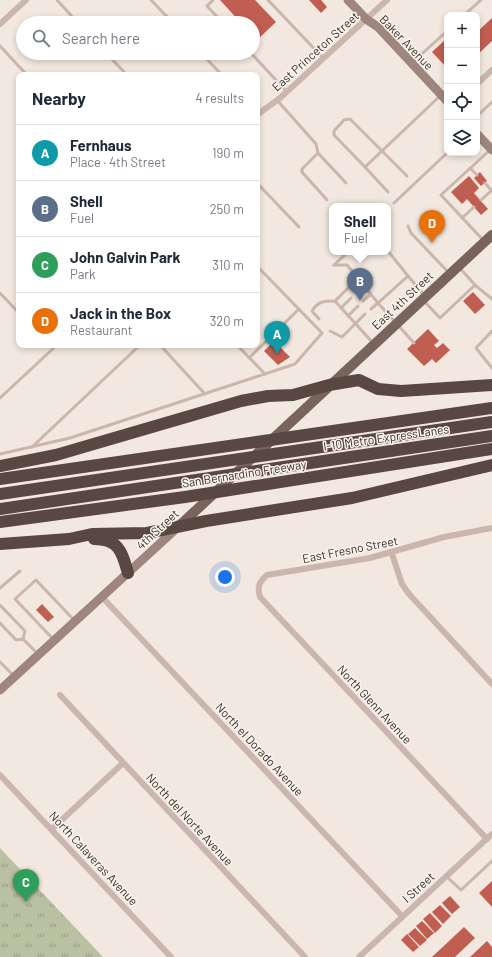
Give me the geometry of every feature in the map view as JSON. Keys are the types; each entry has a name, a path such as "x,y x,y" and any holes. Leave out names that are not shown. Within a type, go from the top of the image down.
{"highway":[{"path":"0,466 56,455 241,402 268,396 293,395 329,385 359,380 373,387 401,391 492,385"},
{"path":"0,479 492,408"},
{"name":"I-10 Metro ExpressLanes","path":"0,494 492,422"},
{"name":"I-10 Metro ExpressLanes","path":"0,509 492,436"},
{"name":"San Bernardino Freeway","path":"0,522 185,497 492,449"},
{"path":"69,539 92,534 148,533 206,521 352,498 492,465"},
{"path":"0,544 69,539 100,539 113,543 122,552 128,573"}],"main road":[{"name":"Baker Avenue","path":"348,0 366,19 378,27 444,98"},
{"path":"480,137 492,149"},
{"name":"East 4th Street","path":"329,385 488,238"},
{"name":"4th Street","path":"0,690 178,527 329,385"}],"street":[{"path":"0,24 26,0"},
{"name":"East Princeton Street","path":"260,113 287,92 387,0"},
{"path":"480,81 492,71"},
{"name":"East Fresno Street","path":"260,581 267,575 392,554 444,537 492,528"},
{"path":"392,554 402,584 409,594 492,684"},
{"name":"North Glenn Avenue","path":"260,581 257,589 260,597 487,839"},
{"name":"North el Dorado Avenue","path":"102,597 402,916"},
{"name":"North del Norte Avenue","path":"60,695 305,957"},
{"path":"52,830 123,763"},
{"name":"North Calaveras Avenue","path":"0,775 171,957"},
{"name":"I Street","path":"359,957 492,834"}],"lane":[{"path":"57,0 72,16"},
{"path":"151,0 166,16"},
{"path":"213,0 207,6 216,16"},
{"path":"268,0 323,59"},
{"path":"467,12 481,0"},
{"path":"412,63 444,34"},
{"path":"0,46 24,72"},
{"path":"113,60 124,72"},
{"path":"208,60 219,72"},
{"path":"257,60 287,92"},
{"path":"365,167 444,98"},
{"path":"277,100 310,135 316,144 318,153 346,183"},
{"path":"480,113 492,102"},
{"path":"388,192 334,135 334,131 344,120 350,119 407,176"},
{"path":"488,238 462,218 441,195 492,149"},
{"path":"318,153 302,169 302,172 327,200"},
{"path":"394,203 444,156"},
{"path":"470,168 477,175"},
{"path":"481,200 492,191 484,183"},
{"path":"260,186 299,227"},
{"path":"462,218 474,207"},
{"path":"408,226 411,233 449,274"},
{"path":"345,255 334,265 347,266 414,343"},
{"path":"391,255 440,318 475,285"},
{"path":"458,266 475,285 492,300"},
{"path":"0,454 70,438 295,364 322,333 260,270"},
{"path":"371,309 408,276"},
{"path":"319,319 312,311 316,305 323,301 335,301 357,279"},
{"path":"356,293 364,286"},
{"path":"0,293 16,310"},
{"path":"363,301 371,294"},
{"path":"341,308 351,298"},
{"path":"335,301 374,344"},
{"path":"348,316 358,306"},
{"path":"260,347 299,309"},
{"path":"330,331 342,337 366,314"},
{"path":"492,331 476,348 492,368"},
{"path":"0,398 54,348"},
{"path":"32,447 137,348"},
{"path":"163,348 205,394"},
{"path":"240,348 265,374"},
{"path":"249,358 259,348"},
{"path":"0,588 20,571"},
{"path":"54,640 15,599 36,580 75,621"},
{"path":"0,604 25,631 23,639"},
{"path":"0,623 16,640 23,639"},
{"path":"23,639 38,655"},
{"path":"0,662 14,677"},
{"path":"446,876 461,890 492,861"}],"green space":[{"path":"0,848 103,957 0,957"}],"building":[{"path":"220,0 255,0 276,22 260,37 260,16 235,16"},
{"path":"309,0 321,0 327,7 321,13"},
{"path":"492,18 492,41 480,52 480,48 480,29"},
{"path":"444,41 444,65 432,52"},
{"path":"480,172 487,181 481,186 474,178"},
{"path":"469,176 479,188 474,193 488,209 481,215 467,199 462,204 451,192"},
{"path":"473,292 485,305 475,314 463,301"},
{"path":"428,329 439,341 434,345 437,348 443,343 450,350 436,363 432,359 424,366 407,349"},
{"path":"274,341 290,357 278,365 264,351"},
{"path":"42,604 54,617 48,622 36,610"},
{"path":"492,881 492,907 479,893"},
{"path":"450,896 460,907 452,914 442,903"},
{"path":"440,905 451,916 443,924 432,912"},
{"path":"430,913 442,926 435,933 423,919"},
{"path":"422,921 434,933 427,939 416,926"},
{"path":"464,927 475,938 455,957 432,957"},
{"path":"415,928 427,940 420,946 408,934"},
{"path":"407,934 419,947 413,952 401,940"},
{"path":"487,941 492,947 492,957 470,957"}],"place":[{"name":"Jack in the Box","path":"432,243"},
{"name":"Shell","path":"360,301"},
{"name":"Fernhaus","path":"277,354"},
{"name":"John Galvin Park","path":"26,902"}]}
